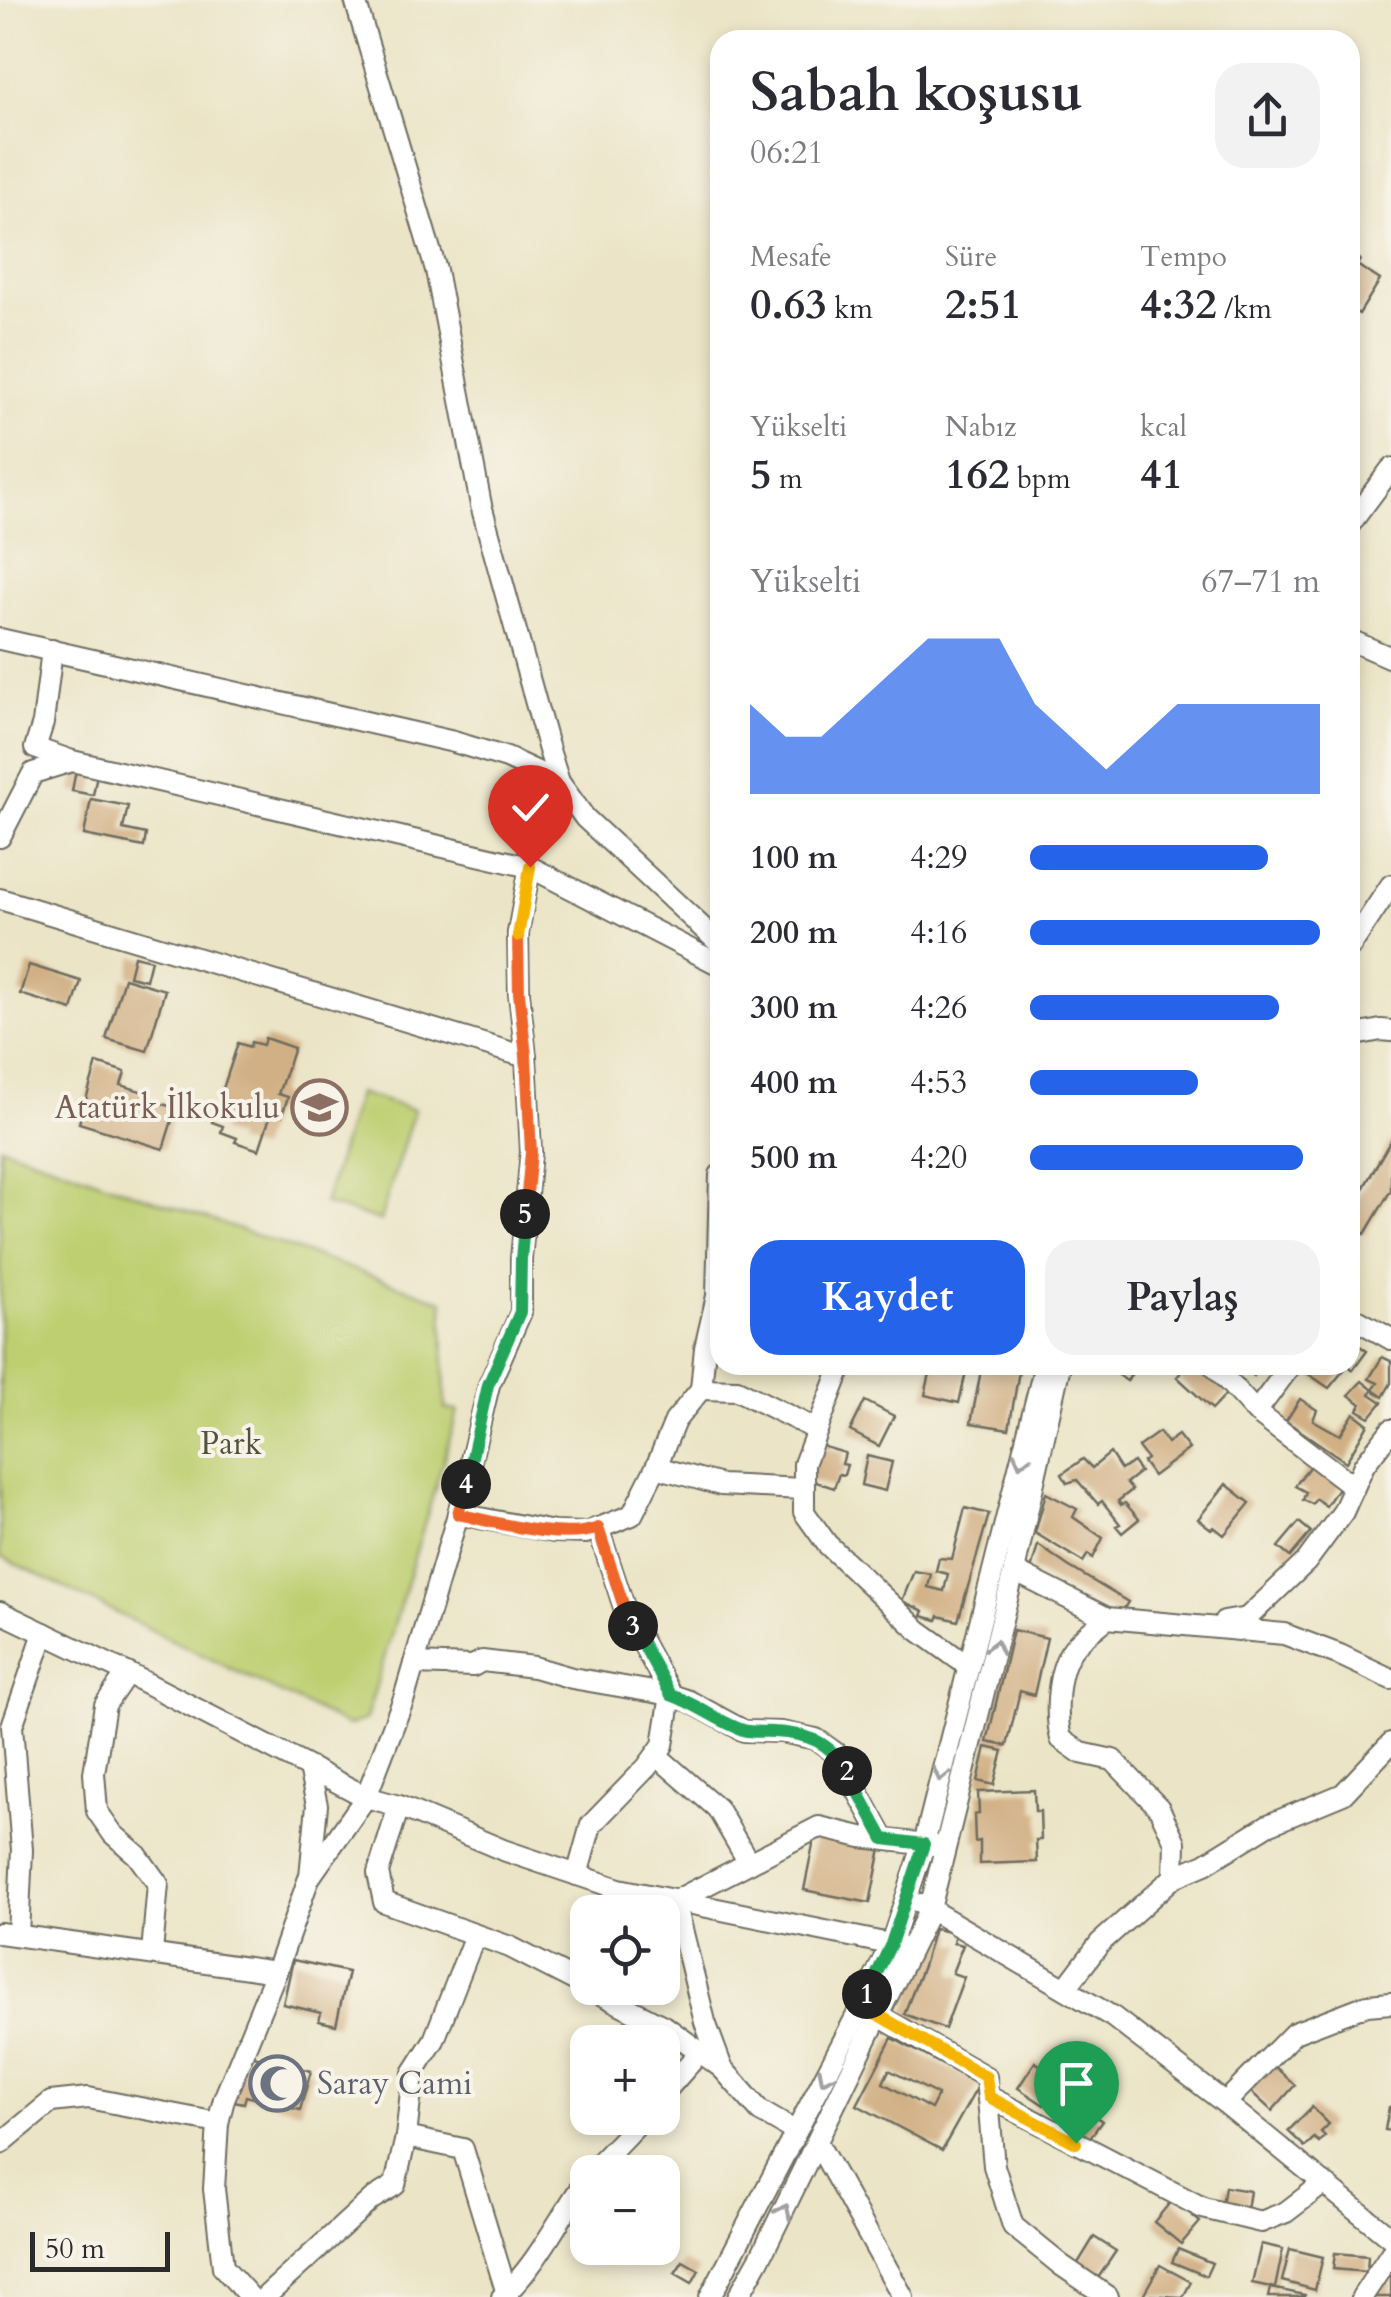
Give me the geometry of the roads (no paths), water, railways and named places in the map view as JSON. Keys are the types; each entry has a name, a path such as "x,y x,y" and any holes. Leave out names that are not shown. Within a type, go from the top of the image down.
{"street":[{"path":"355,0 436,270 481,504 560,782 585,818 710,935"},
{"path":"1360,511 1391,469"},
{"path":"0,639 454,742 506,758 560,782"},
{"path":"1360,644 1391,658"},
{"path":"52,650 43,723 34,748 72,761 530,867 710,960"},
{"path":"0,836 32,773 72,761"},
{"path":"310,1878 366,1798 404,1698 458,1514 488,1385 520,1312 531,1152 518,933 530,867"},
{"path":"1360,932 1391,885"},
{"path":"0,900 526,1056"},
{"path":"1360,1034 1391,1031"},
{"path":"1360,1322 1391,1339"},
{"path":"458,1514 554,1532 586,1533 632,1515 675,1421 701,1389 710,1326"},
{"path":"838,1375 804,1464 804,1512 827,1544 918,1630 968,1666"},
{"path":"738,2297 818,2142 901,1946 930,1909 934,1845 968,1666 1042,1375"},
{"path":"901,1946 906,1895 934,1845 1014,1571 1058,1375"},
{"path":"1222,1375 1256,1412 1354,1487"},
{"path":"1256,1412 1284,1375"},
{"path":"701,1389 737,1390 817,1430"},
{"path":"1200,1625 1247,1618 1306,1562 1343,1512 1364,1465 1391,1430"},
{"path":"656,1467 721,1485 803,1489"},
{"path":"577,1875 591,1824 663,1745 671,1695 626,1613 598,1528"},
{"path":"1014,1571 1107,1618 1284,1634 1391,1680"},
{"path":"0,1612 127,1673 366,1798 399,1806 503,1850 650,1895"},
{"path":"1107,1618 1072,1648 1060,1680 1057,1724 1061,1740 1080,1753 1112,1760 1159,1808 1175,1842 1174,1876"},
{"path":"44,1633 6,1734 22,1850 9,1934 276,1972"},
{"path":"414,1664 472,1666 482,1661 524,1666 671,1695 744,1731 816,1738 837,1754 884,1839"},
{"path":"127,1673 105,1704 94,1773 96,1811 113,1834 137,1854 158,1884 152,1954"},
{"path":"1066,1988 1100,1943 1174,1876 1205,1864 1268,1824 1344,1794 1391,1743"},
{"path":"656,1755 717,1808 750,1862"},
{"path":"250,2297 223,2266 214,2189 218,2123 310,1878 317,1806 310,1768"},
{"path":"399,1806 378,1873 384,1902 510,1947 570,1978"},
{"path":"680,1899 819,1827 934,1845"},
{"path":"906,1895 1113,2018 1391,2238"},
{"path":"680,1902 901,1946"},
{"path":"680,1918 705,2022 722,2068"},
{"path":"266,2297 372,2199 395,2186 406,2137 412,2073 434,2040 475,1935"},
{"path":"1224,2103 1294,2033 1367,2005 1391,2003"},
{"path":"623,2005 668,2028 722,2068 760,2111 796,2132"},
{"path":"870,2013 986,2077 994,2166 1012,2226 1108,2297"},
{"path":"710,2297 796,2132 870,2013"},
{"path":"680,2075 700,2052"},
{"path":"989,2097 1203,2208 1260,2222 1286,2212 1324,2183"},
{"path":"0,2144 51,2102 88,2098 218,2123"},
{"path":"608,2155 627,2135"},
{"path":"406,2137 463,2150 506,2296"},
{"path":"818,2142 903,2297"},
{"path":"506,2296 541,2252 570,2201"},
{"path":"1362,2297 1391,2253"}],"place":[{"name":"Atatürk İlkokulu","path":"319,1107"},
{"name":"Saray Cami","path":"278,2083"}],"park label":[{"name":"Park","path":"231,1443"}]}
